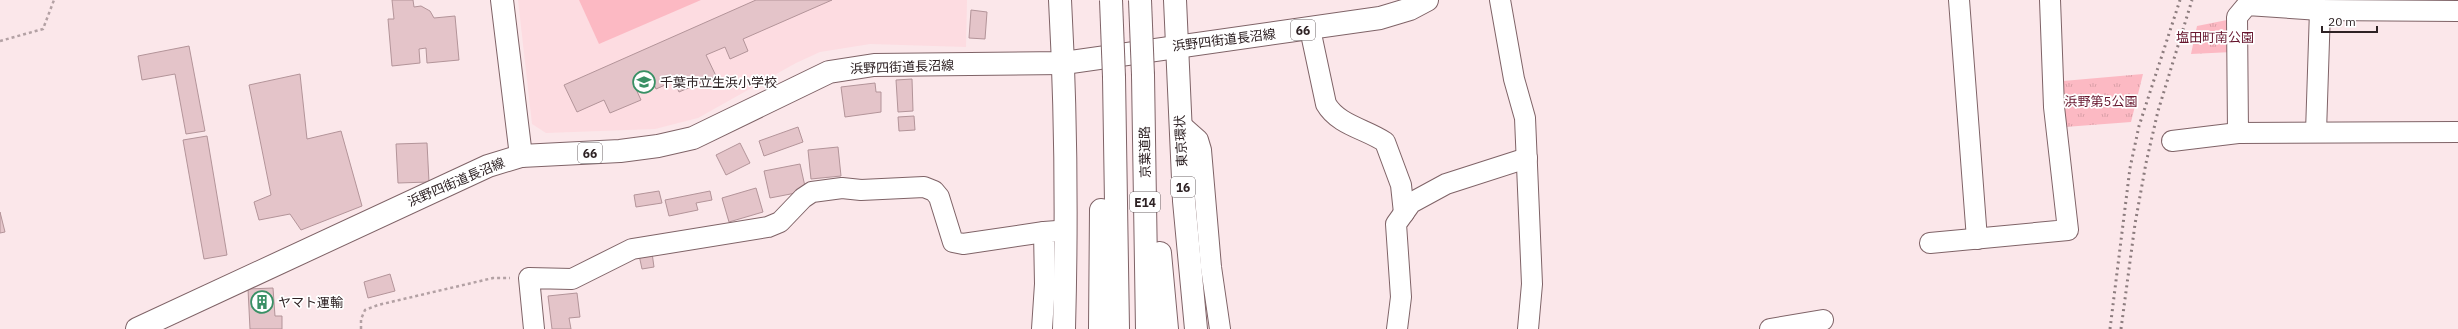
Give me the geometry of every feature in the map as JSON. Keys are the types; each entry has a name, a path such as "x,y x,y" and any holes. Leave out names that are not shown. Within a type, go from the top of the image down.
{"main road":[{"path":"502,0 521,156"},
{"path":"1060,0 1064,63 1066,230 1064,329"},
{"name":"E14","path":"1111,0 1114,77 1118,329"},
{"name":"京葉道路","path":"1140,0 1148,329"},
{"name":"東京環状","path":"1175,0 1184,201 1196,329"},
{"name":"浜野四街道長沼線","path":"136,329 488,166 521,156 620,151 658,146 693,138 828,72 874,65 1064,63 1176,45 1310,29 1380,18 1410,9 1427,0"},
{"path":"1100,329 1102,162 1114,122"},
{"path":"1145,164 1156,206 1167,329"}],"street":[{"path":"1500,0 1514,79 1525,118 1532,284 1528,329"},
{"path":"1959,0 1977,239"},
{"path":"1930,243 2068,230 2054,107 2050,0"},
{"path":"2238,133 2237,17 2247,5 2320,10 2458,11"},
{"path":"2316,132 2320,10"},
{"path":"1310,29 1326,104 1332,113 1341,119 1385,142 1401,185 1404,213"},
{"path":"1181,125 1198,140 1201,150 1211,267 1220,329"},
{"path":"2172,142 2238,133 2458,132"},
{"path":"1396,329 1401,297 1396,224 1410,202 1446,184 1527,158"},
{"path":"534,329 529,278 572,279 632,249 768,227 780,222 803,198 812,192 842,188 861,190 924,186 934,191 939,197 953,242 963,244 1066,230"},
{"path":"1042,329 1045,284 1044,232"},
{"path":"1770,329 1823,320"}],"path":[{"path":"0,41 43,28 54,0"},
{"path":"361,329 361,319 366,310 378,305 493,278 529,278"}],"shaded area":[{"name":"千葉市立生浜小学校","path":"518,0 967,0 966,47 870,44 820,52 796,63 698,118 655,129 546,133 532,124"}],"green space":[{"path":"579,0 701,0 599,44"},
{"name":"塩田町南公園","path":"2232,19 2232,52 2191,54 2197,26"},
{"name":"浜野第5公園","path":"2143,74 2131,122 2065,127 2063,81"}],"building":[{"path":"392,0 413,0 414,7 421,6 430,11 434,18 455,16 459,60 427,63 426,48 419,49 420,63 392,66 388,19 394,19"},
{"path":"756,0 832,0 743,39 748,51 730,59 725,47 706,55 716,76 679,92 674,81 656,89 652,79 635,87 641,100 610,113 604,100 577,112 564,85"},
{"path":"971,10 987,12 985,39 969,38"},
{"path":"189,46 205,131 186,134 175,74 142,80 138,56"},
{"path":"300,74 307,139 341,131 362,206 301,230 290,214 259,220 254,202 271,195 249,85"},
{"path":"912,79 913,111 898,112 896,80"},
{"path":"875,83 876,92 881,92 881,112 845,117 841,87"},
{"path":"914,116 915,130 899,131 898,117"},
{"path":"798,127 803,142 764,156 759,141"},
{"path":"207,136 227,255 204,259 183,140"},
{"path":"427,143 429,182 398,183 396,144"},
{"path":"740,143 750,163 726,175 716,155"},
{"path":"838,147 841,176 811,179 808,150"},
{"path":"800,164 806,191 770,198 764,171"},
{"path":"756,188 763,212 729,222 722,198"},
{"path":"659,191 662,203 636,207 634,195"},
{"path":"710,191 712,200 696,203 698,210 669,216 665,200"},
{"path":"0,212 5,232 0,233"},
{"path":"652,253 654,267 642,269 639,255"},
{"path":"390,274 395,291 368,298 364,282"},
{"name":"ヤマト運輸","path":"273,288 275,316 282,316 282,329 250,329 248,289"},
{"path":"577,293 580,317 569,318 571,329 552,329 548,296"}],"railway":[{"path":"2110,329 2130,168 2139,126 2180,0"},
{"path":"2121,329 2135,224 2146,163 2158,111 2192,0"}],"place":[{"name":"千葉市立生浜小学校","path":"644,82"},
{"name":"ヤマト運輸","path":"262,302"}]}
